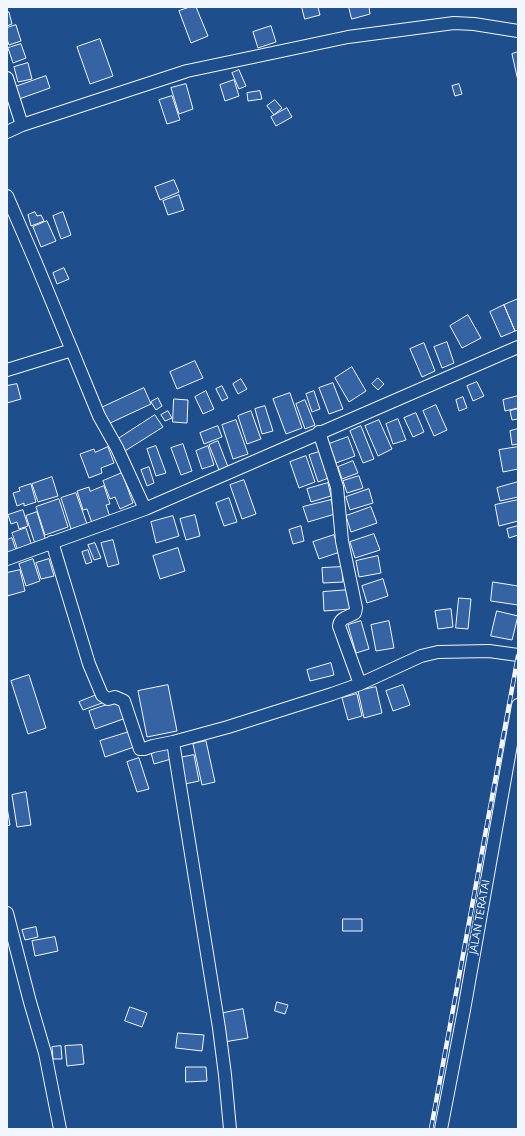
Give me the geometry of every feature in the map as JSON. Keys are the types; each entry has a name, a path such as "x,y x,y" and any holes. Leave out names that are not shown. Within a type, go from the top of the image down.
{"street":[{"path":"7,132 22,125 186,72 348,37 454,23 474,24 518,31"},
{"path":"7,78 22,125"},
{"path":"7,196 99,416 117,448 145,509"},
{"path":"7,559 145,509 319,432 518,347"},
{"path":"7,370 72,350"},
{"path":"319,432 337,486 342,541 356,608 355,613 343,618 339,626 360,684"},
{"path":"52,542 89,664 102,695 108,699 115,697 124,701 140,749 173,742 228,727 360,684 413,658 438,652 489,651 518,654"},
{"name":"JALAN TERATAI","path":"441,1129 464,1010 518,705"},
{"path":"173,742 219,1028 230,1129"},
{"path":"7,913 23,979 45,1053 60,1129"}],"building":[{"path":"190,7 196,7 208,36 191,43 179,11"},
{"path":"302,7 318,7 320,15 305,19"},
{"path":"349,7 369,7 370,14 352,19"},
{"path":"7,12 9,12 12,24 7,26"},
{"path":"16,25 21,41 9,45 7,39 7,28"},
{"path":"271,26 276,42 258,48 253,32"},
{"path":"100,39 113,76 90,84 77,47"},
{"path":"21,44 26,58 13,63 8,48"},
{"path":"518,52 518,81 512,54"},
{"path":"28,63 32,79 18,82 14,67"},
{"path":"239,70 246,86 239,89 232,73"},
{"path":"46,76 50,88 19,99 15,87"},
{"path":"234,80 239,96 225,101 220,85"},
{"path":"186,84 193,109 179,114 171,88"},
{"path":"459,84 462,94 455,96 452,86"},
{"path":"260,91 262,99 248,101 247,93"},
{"path":"172,96 180,120 167,124 159,100"},
{"path":"275,100 282,108 274,115 267,106"},
{"path":"287,108 292,117 276,126 271,117"},
{"path":"174,180 179,192 160,200 155,187"},
{"path":"179,195 184,210 168,215 163,201"},
{"path":"35,212 37,216 41,215 44,221 31,226 28,215"},
{"path":"63,212 71,235 61,239 53,216"},
{"path":"47,221 56,241 41,247 33,227"},
{"path":"64,268 69,279 57,284 53,273"},
{"path":"518,299 518,330 515,331 504,305"},
{"path":"504,305 515,331 501,337 490,312"},
{"path":"468,315 481,338 462,348 450,326"},
{"path":"447,342 454,363 442,368 434,347"},
{"path":"424,343 435,371 422,377 410,349"},
{"path":"195,361 203,378 177,389 170,372"},
{"path":"352,367 366,391 349,402 335,378"},
{"path":"378,378 384,384 378,390 372,384"},
{"path":"241,379 247,389 238,394 233,384"},
{"path":"477,382 484,396 473,401 467,386"},
{"path":"333,383 343,409 329,414 319,388"},
{"path":"17,384 21,399 7,403 7,386"},
{"path":"222,386 228,398 222,401 216,389"},
{"path":"144,388 151,404 108,424 101,408"},
{"path":"206,391 214,409 203,414 195,397"},
{"path":"314,391 320,409 312,412 306,394"},
{"path":"290,393 302,428 286,434 273,399"},
{"path":"518,396 518,408 505,411 503,400"},
{"path":"463,397 467,408 459,411 456,400"},
{"path":"158,398 162,406 156,410 151,402"},
{"path":"174,399 188,400 187,423 173,422"},
{"path":"305,400 315,425 305,429 296,404"},
{"path":"436,405 447,430 434,436 423,411"},
{"path":"265,406 273,431 262,434 255,409"},
{"path":"518,409 518,419 512,420 510,411"},
{"path":"168,411 172,418 165,421 161,415"},
{"path":"251,411 261,439 247,444 238,416"},
{"path":"416,413 424,432 413,437 404,418"},
{"path":"155,415 163,427 125,451 118,439"},
{"path":"398,419 406,440 393,444 386,424"},
{"path":"236,420 248,454 233,459 222,425"},
{"path":"379,420 392,449 378,456 365,426"},
{"path":"218,426 222,437 204,444 200,433"},
{"path":"361,426 374,459 363,463 350,431"},
{"path":"518,429 518,444 512,445 510,431"},
{"path":"348,437 355,456 336,463 329,444"},
{"path":"218,441 228,467 219,470 209,445"},
{"path":"183,444 192,471 181,475 171,448"},
{"path":"156,446 166,473 156,476 147,449"},
{"path":"208,446 214,465 202,469 196,451"},
{"path":"108,447 114,463 101,468 102,473 89,478 80,454 94,449 95,452"},
{"path":"518,447 518,469 503,472 499,450"},
{"path":"322,451 331,477 318,482 309,455"},
{"path":"306,456 315,482 299,488 290,462"},
{"path":"353,461 358,473 342,479 338,467"},
{"path":"149,467 154,483 147,486 141,470"},
{"path":"122,473 133,503 120,509 115,497 110,499 103,481"},
{"path":"359,476 363,488 347,493 343,481"},
{"path":"52,477 58,496 38,502 32,484"},
{"path":"244,480 256,514 242,519 230,485"},
{"path":"518,482 518,497 500,501 497,488"},
{"path":"328,483 331,496 311,502 307,489"},
{"path":"31,484 36,502 24,506 24,503 17,506 13,493 20,491 19,488"},
{"path":"104,486 110,504 106,505 110,517 92,523 87,509 83,510 77,491 89,487 90,491"},
{"path":"369,489 373,503 350,510 346,497"},
{"path":"76,493 87,524 71,529 61,498"},
{"path":"229,498 237,522 224,526 216,503"},
{"path":"59,499 68,527 45,535 36,507"},
{"path":"331,500 335,514 308,522 303,507"},
{"path":"518,500 518,521 499,526 495,505"},
{"path":"371,507 377,523 351,532 346,516"},
{"path":"23,510 28,526 19,529 17,522 11,524 8,515"},
{"path":"37,512 46,541 35,544 26,516"},
{"path":"195,515 200,536 186,540 180,519"},
{"path":"173,516 179,536 156,543 151,522"},
{"path":"301,526 304,541 293,544 289,530"},
{"path":"518,526 518,535 509,538 507,529"},
{"path":"26,528 32,546 18,551 12,533"},
{"path":"374,534 380,550 355,558 350,542"},
{"path":"334,535 340,552 319,559 313,542"},
{"path":"12,538 17,553 7,557 7,540"},
{"path":"113,540 119,564 108,567 101,543"},
{"path":"95,543 101,558 94,560 88,545"},
{"path":"178,548 185,571 160,579 153,556"},
{"path":"88,550 92,562 86,564 82,552"},
{"path":"378,556 381,573 359,577 356,561"},
{"path":"33,559 40,581 26,586 19,564"},
{"path":"49,559 54,576 41,579 36,563"},
{"path":"342,567 343,582 323,583 322,568"},
{"path":"20,570 25,591 7,596 7,573"},
{"path":"383,579 388,596 367,603 362,586"},
{"path":"493,582 518,586 518,605 491,601"},
{"path":"349,590 350,609 324,611 323,592"},
{"path":"459,598 471,599 468,629 456,628"},
{"path":"451,609 453,627 438,629 435,611"},
{"path":"497,611 518,616 512,640 491,636"},
{"path":"361,621 369,649 356,653 348,625"},
{"path":"389,621 394,648 376,651 371,625"},
{"path":"331,663 334,675 310,681 307,670"},
{"path":"29,675 46,728 28,734 11,681"},
{"path":"168,685 177,731 147,737 138,691"},
{"path":"403,685 410,705 393,711 386,691"},
{"path":"376,687 382,713 364,718 358,691"},
{"path":"99,694 102,703 83,710 79,702"},
{"path":"357,694 362,716 348,720 342,698"},
{"path":"121,700 126,718 95,729 89,711"},
{"path":"129,732 134,747 105,757 100,741"},
{"path":"206,741 215,782 202,785 193,744"},
{"path":"167,745 171,759 154,764 150,749"},
{"path":"194,755 199,781 185,784 179,758"},
{"path":"139,758 149,789 137,792 127,762"},
{"path":"26,792 31,825 17,827 12,795"},
{"path":"7,807 10,825 7,826"},
{"path":"343,919 362,919 362,931 343,931"},
{"path":"36,927 38,937 25,940 22,930"},
{"path":"55,937 58,951 35,956 32,941"},
{"path":"277,1002 288,1005 285,1014 275,1011"},
{"path":"130,1007 147,1013 142,1027 125,1021"},
{"path":"243,1009 248,1038 224,1042 219,1014"},
{"path":"178,1033 204,1035 202,1051 176,1048"},
{"path":"82,1045 84,1064 67,1066 65,1046"},
{"path":"61,1046 62,1059 53,1059 52,1047"},
{"path":"186,1067 206,1067 207,1081 186,1082"}],"railway":[{"path":"431,1129 518,656"}]}
